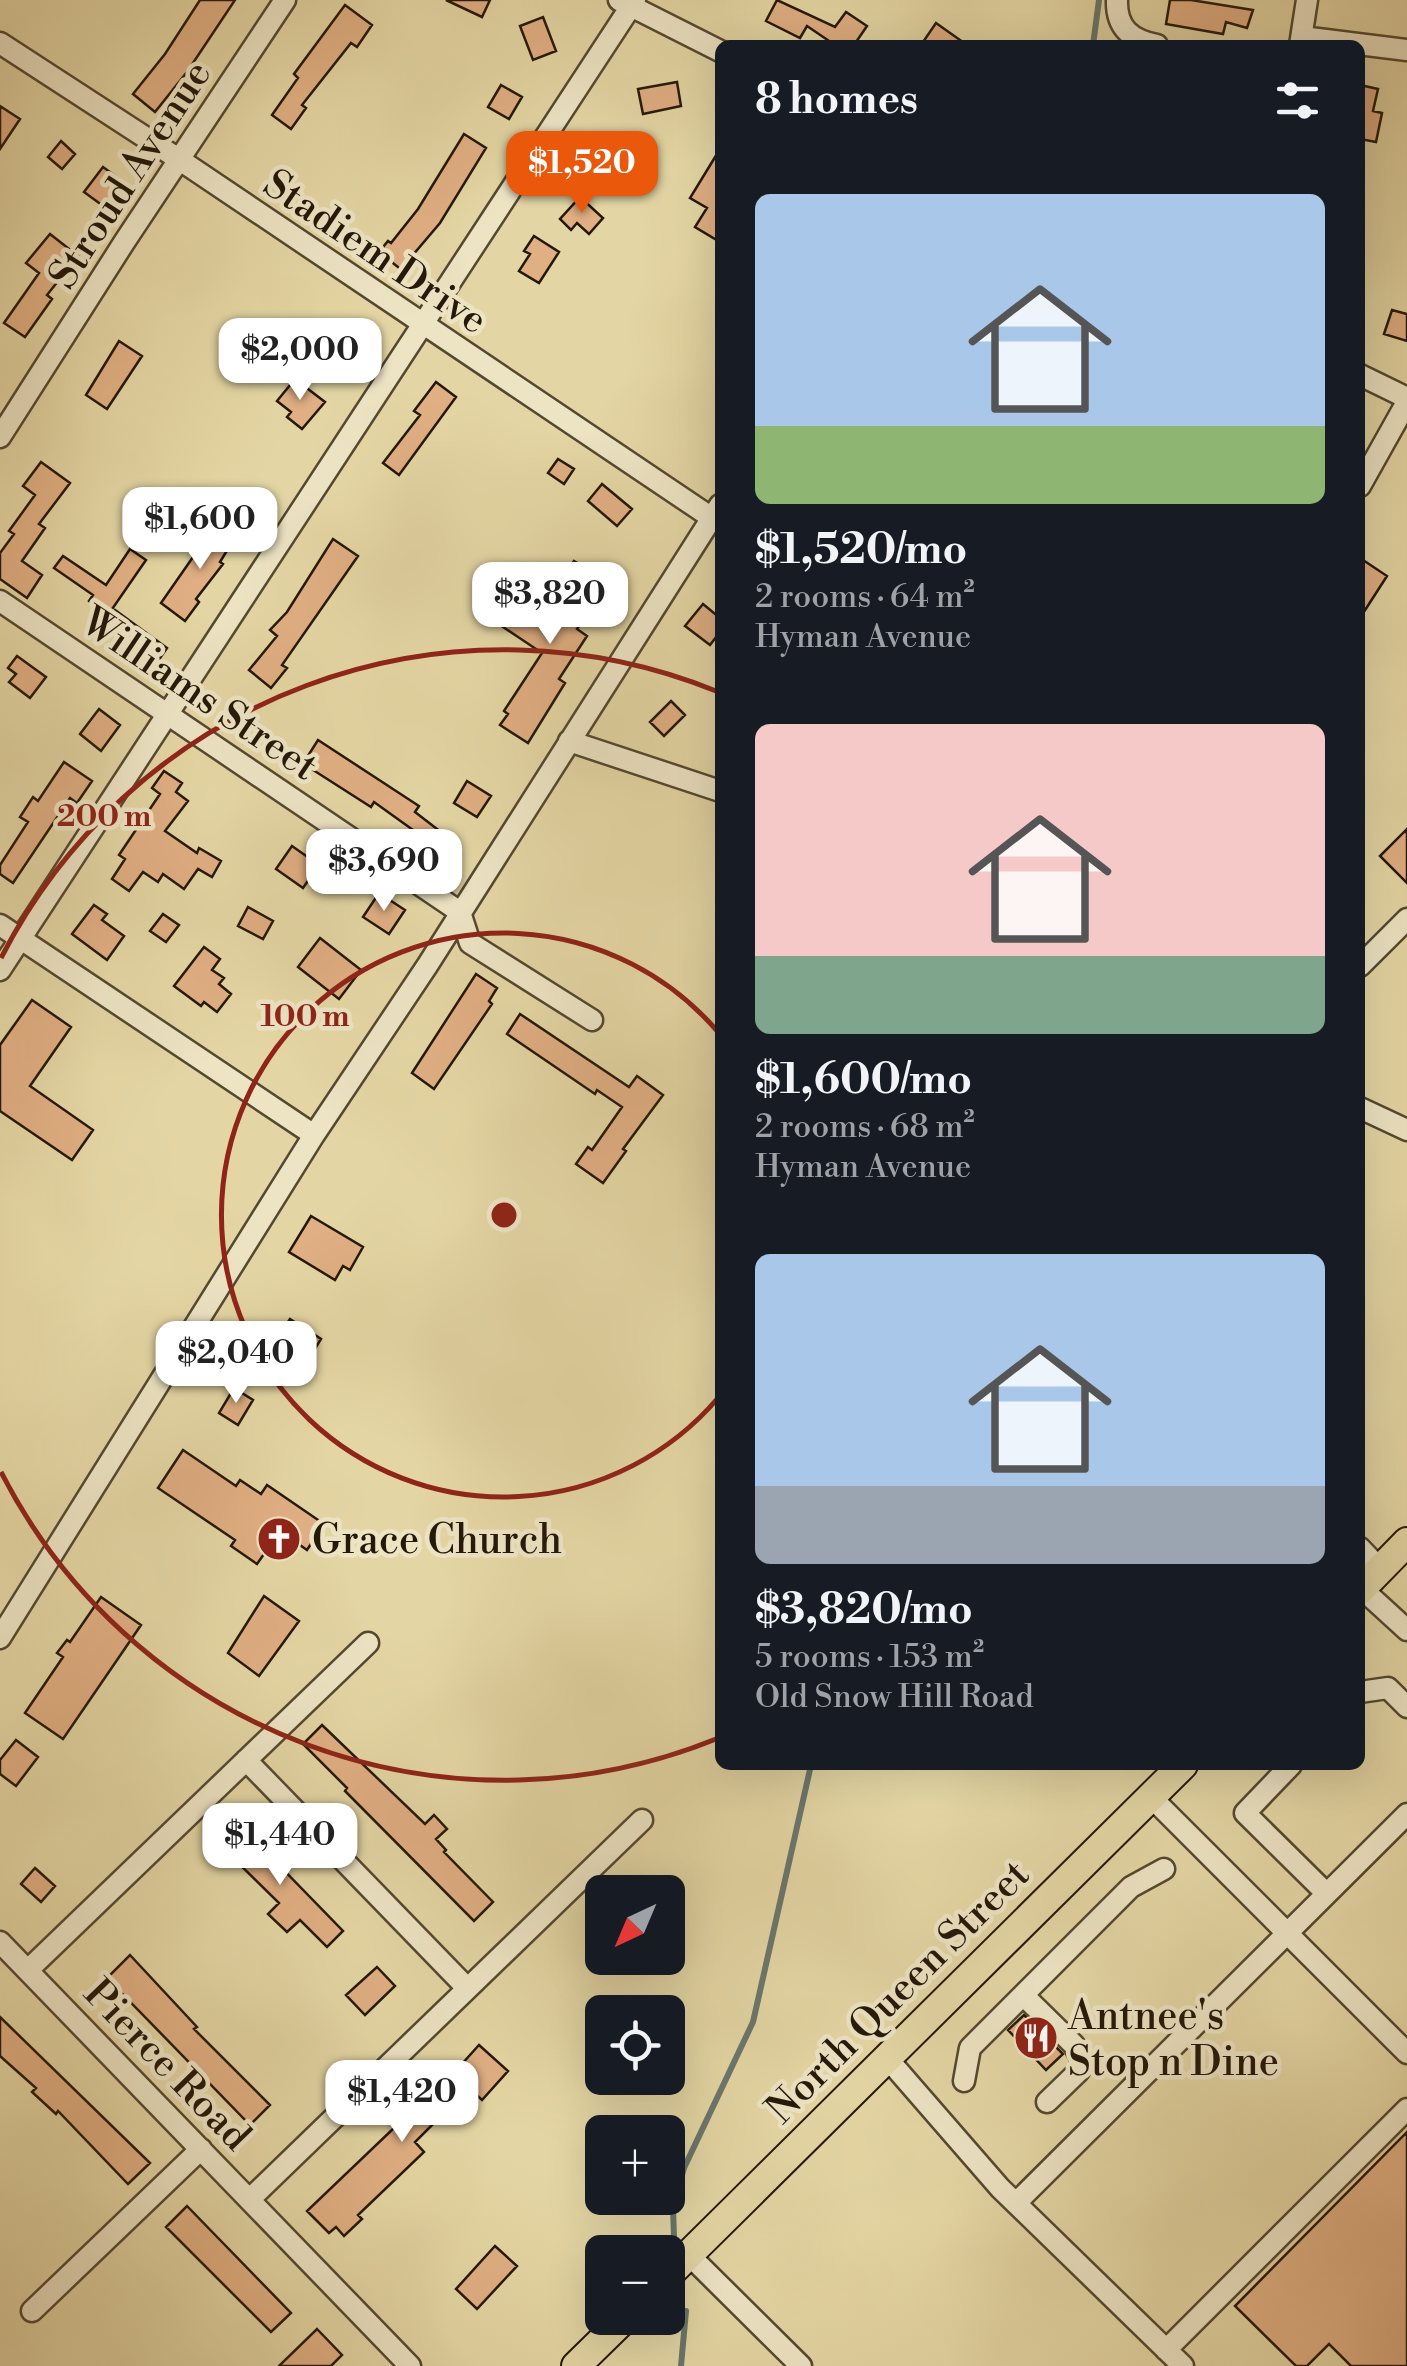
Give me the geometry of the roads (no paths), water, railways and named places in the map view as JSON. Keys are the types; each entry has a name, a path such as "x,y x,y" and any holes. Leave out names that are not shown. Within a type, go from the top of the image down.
{"main road":[{"path":"1367,1582 1407,1542"},
{"name":"North Queen Street","path":"685,2257 1178,1770"},
{"path":"576,2366 607,2335"}],"street":[{"name":"Stroud Avenue","path":"0,438 285,0"},
{"path":"1117,0 1116,14 1124,30 1139,40"},
{"path":"1301,40 1307,0"},
{"path":"0,970 424,325 628,2 715,48"},
{"name":"Stadiem Drive","path":"0,43 424,325 715,511"},
{"path":"1365,46 1407,50"},
{"path":"1365,378 1407,400 1365,477"},
{"path":"0,1638 314,1135 715,514"},
{"name":"Williams Street","path":"0,601 460,912"},
{"path":"569,741 715,789"},
{"path":"460,912 470,943 592,1020"},
{"path":"1365,961 1407,919"},
{"path":"0,925 314,1135"},
{"path":"1365,1110 1407,1130"},
{"path":"1367,1582 1407,1630"},
{"path":"28,1970 368,1643"},
{"path":"1365,1691 1388,1688 1407,1707"},
{"path":"246,1760 467,1988"},
{"path":"1286,1770 1245,1813 1326,1894"},
{"path":"1151,1797 1407,2052"},
{"path":"1016,2203 1407,1814"},
{"path":"250,2198 642,1820"},
{"path":"964,2081 970,2048 1130,1888 1164,1869"},
{"name":"Pierce Road","path":"0,1942 410,2366"},
{"path":"1023,1995 1074,2045 1082,2060 1079,2071 1046,2102"},
{"path":"887,2058 1016,2203 1183,2366"},
{"path":"1166,2350 1407,2109"},
{"path":"32,2312 201,2149"},
{"path":"688,2254 801,2366"}],"waterway":[{"path":"1094,40 1099,0"},
{"path":"674,2235 673,2208 684,2168 753,2022 810,1770"},
{"path":"681,2366 686,2311"}],"place":[{"name":"Grace Church","path":"279,1539"},
{"name":"Antnee's Stop n Dine","path":"1036,2038"}]}
